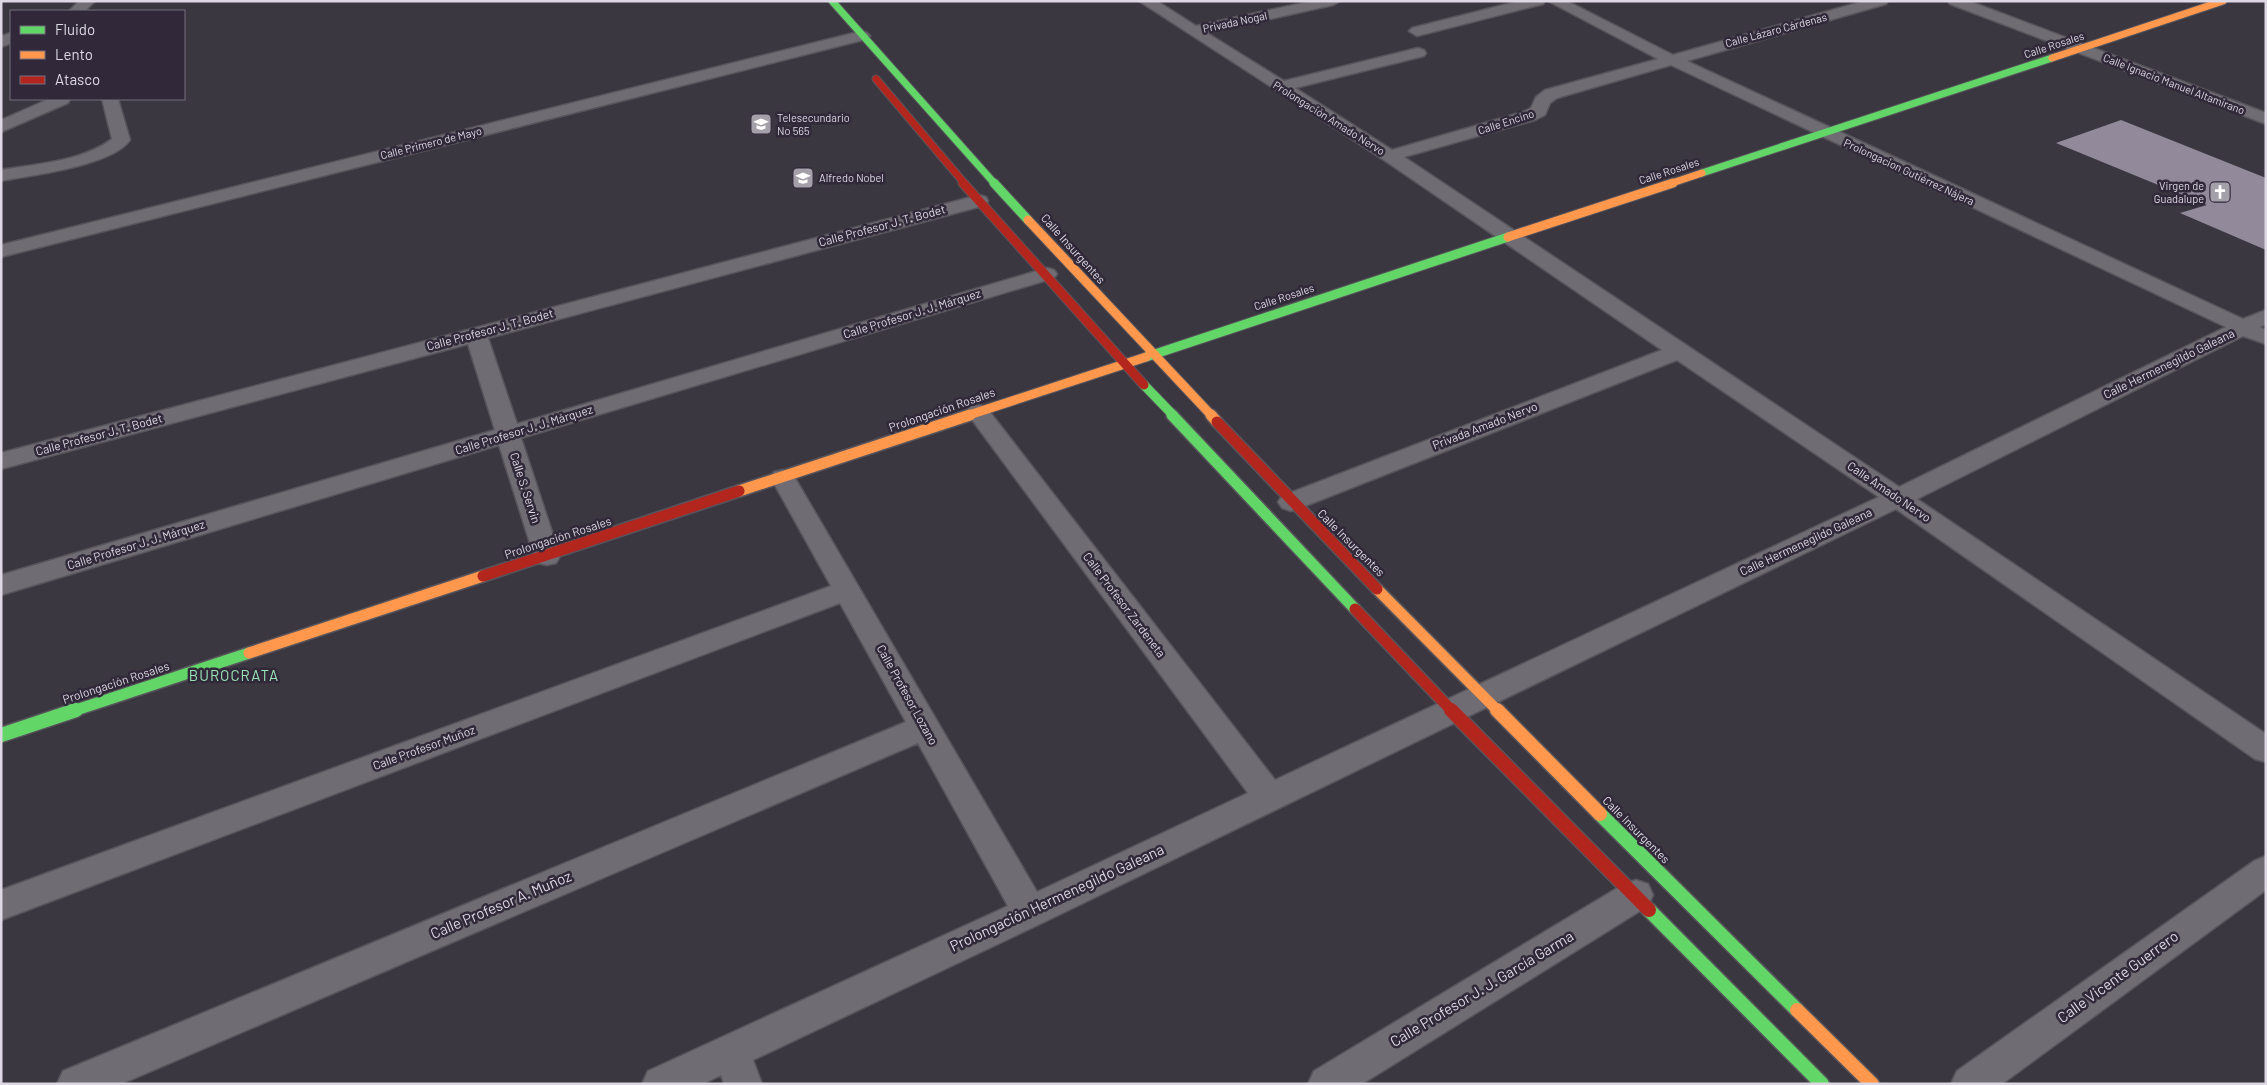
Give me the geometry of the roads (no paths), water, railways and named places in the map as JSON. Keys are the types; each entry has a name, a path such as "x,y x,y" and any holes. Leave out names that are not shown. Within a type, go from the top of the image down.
{"main road":[{"name":"Calle Insurgentes","path":"832,1 848,37 1291,502 1482,696 1872,1084"},
{"name":"Calle Rosales","path":"1123,363 2223,1"},
{"path":"868,70 979,201 1047,274 1123,363 1452,711 1822,1084"},
{"name":"Prolongación Rosales","path":"1,735 783,478 1123,363"}],"street":[{"path":"77,10 88,1"},
{"name":"Prolongación Amado Nervo","path":"1146,1 1390,156 1510,237"},
{"name":"Privada Nogal","path":"1195,31 1333,1"},
{"path":"1417,31 1538,1"},
{"name":"Prolongacion Gutiérrez Nájera","path":"1555,1 1670,59 2266,338"},
{"name":"Calle Lázaro Cárdenas","path":"1670,59 1881,1"},
{"name":"Calle Ignacio Manuel Altamirano","path":"1955,1 2266,119"},
{"name":"Calle Primero de Mayo","path":"1,235 848,37"},
{"name":"Calle Primero de Mayo","path":"1,251 848,37"},
{"path":"1280,87 1418,53"},
{"name":"Calle Encino","path":"1390,156 1528,116 1539,111 1542,101 1551,94 1670,59"},
{"path":"1,127 60,100"},
{"path":"1,176 88,156 116,146 121,140 110,100"},
{"name":"Calle Profesor J. T. Bodet","path":"1,462 979,201"},
{"name":"Calle Amado Nervo","path":"1510,237 1898,498 2266,750"},
{"name":"Calle Profesor J. J. Márquez","path":"1,585 1047,274"},
{"name":"Calle Hermenegildo Galeana","path":"1452,711 1898,498 2266,316"},
{"name":"Calle S. Servin","path":"476,334 547,556"},
{"name":"Privada Amado Nervo","path":"1291,502 1679,351"},
{"name":"Calle Profesor Zardeneta","path":"978,412 1270,798"},
{"name":"Calle Profesor Lozano","path":"783,478 1030,912"},
{"name":"Calle Profesor Muñoz","path":"1,905 848,590"},
{"name":"Prolongación Hermenegildo Galeana","path":"661,1084 730,1050 1030,912 1452,711"},
{"name":"Calle Profesor A. Muñoz","path":"76,1084 925,727"},
{"name":"Calle Vicente Guerrero","path":"1970,1084 2266,871"},
{"name":"Calle Profesor J. J. García Garma","path":"1328,1084 1636,895"},
{"path":"730,1050 743,1084"}],"place":[{"name":"Telesecundario No 565","path":"761,124"},
{"name":"Alfredo Nobel","path":"803,178"},
{"name":"Virgen de Guadalupe","path":"2220,192"}],"district":[{"name":"BUROCRATA","path":"234,676"}]}
